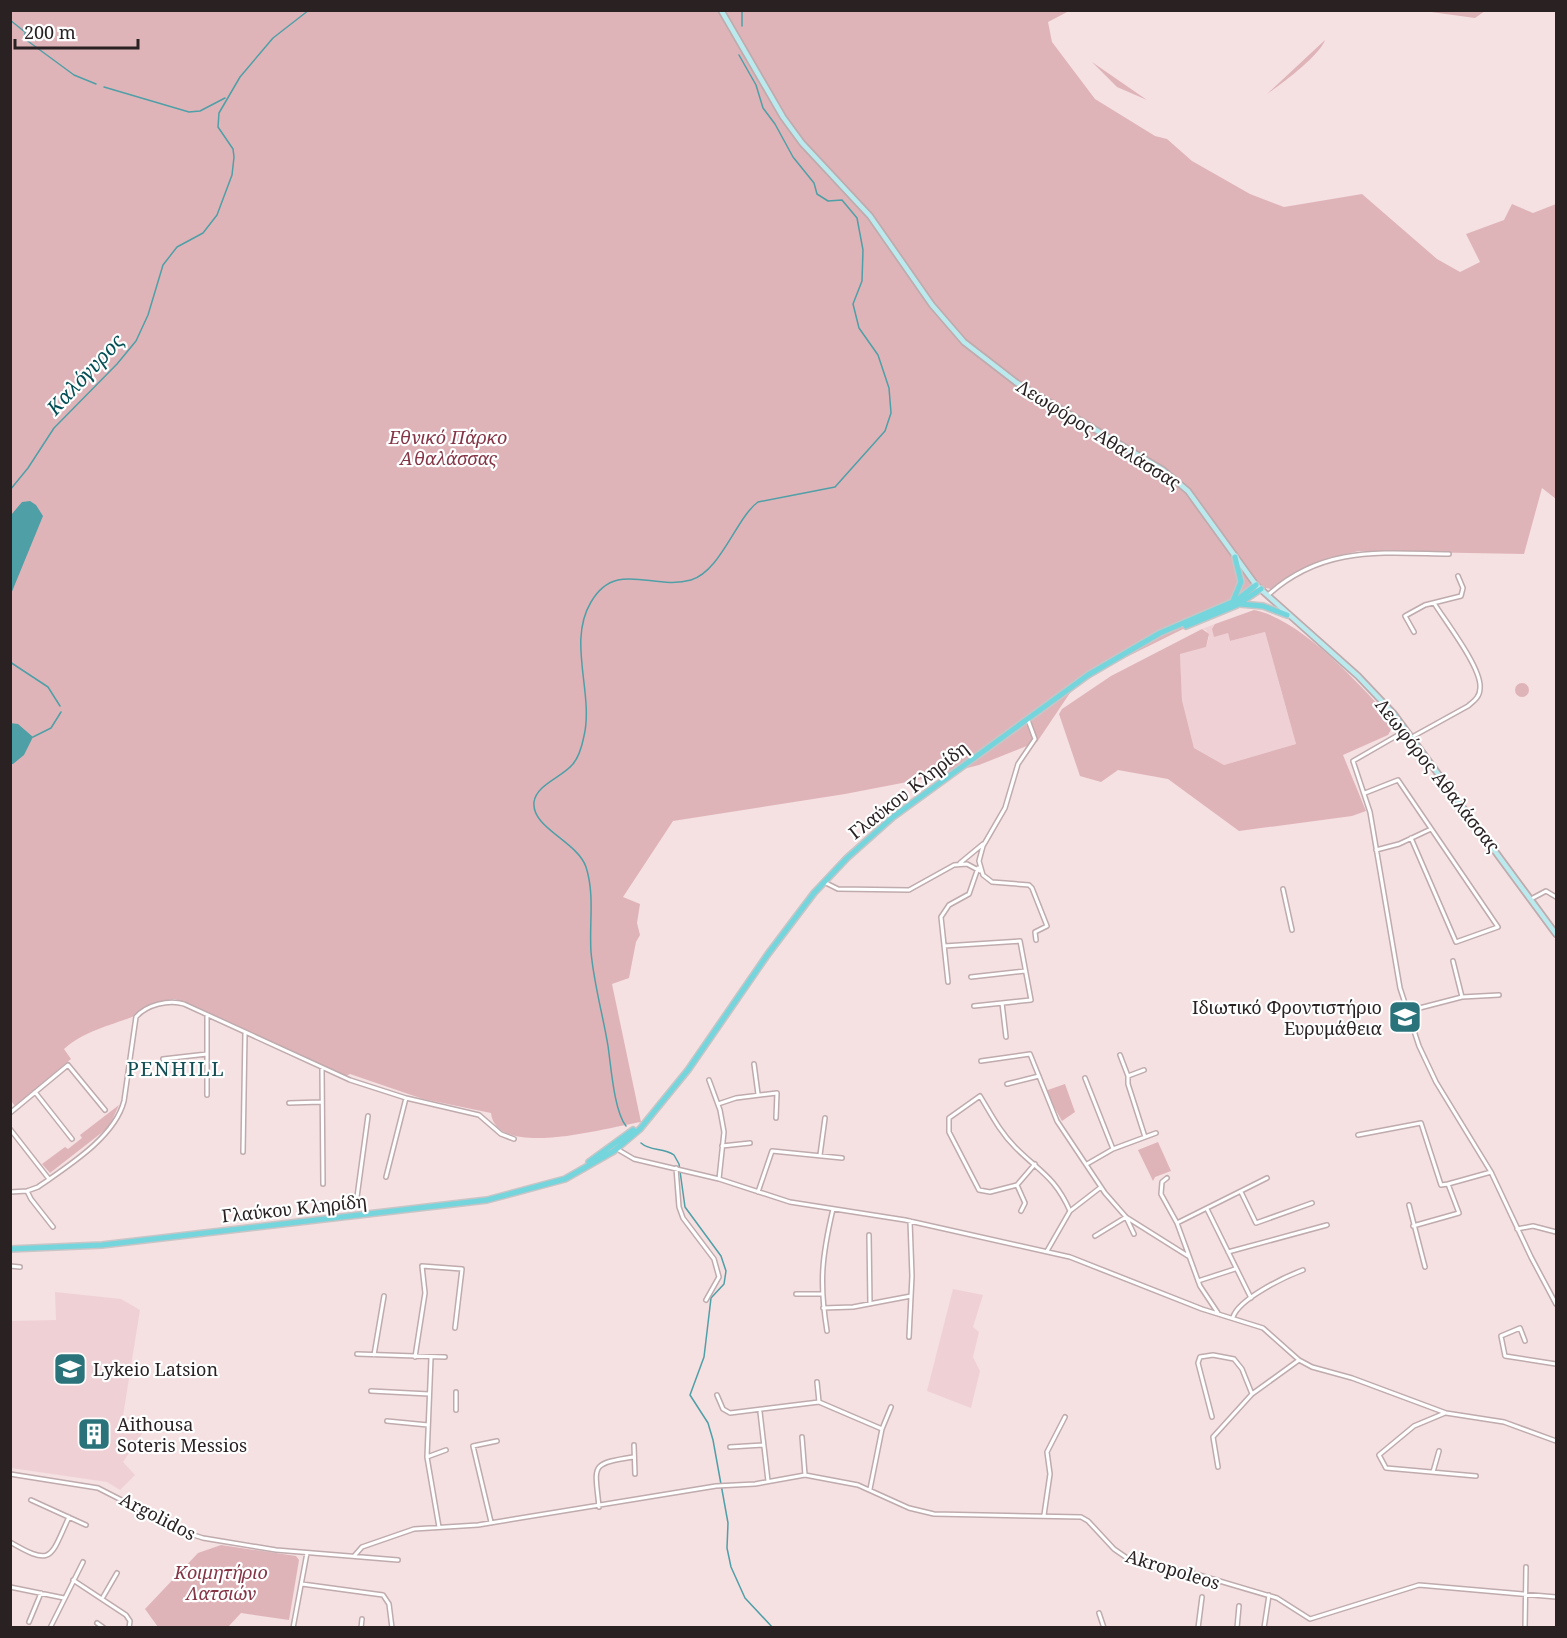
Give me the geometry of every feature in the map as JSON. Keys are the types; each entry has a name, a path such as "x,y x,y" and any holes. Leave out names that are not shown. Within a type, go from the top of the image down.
{"main road":[{"name":"Λεωφόρος Αθαλάσσας","path":"720,10 783,117 802,143 870,216 932,305 964,342 1017,383 1163,470 1188,491 1258,587 1358,676 1407,730 1557,934"},
{"path":"1230,604 1241,586 1241,573 1235,557"},
{"name":"Γλαύκου Κληρίδη","path":"10,1247 56,1248 102,1245 465,1203 534,1189 580,1167 615,1148 666,1098 790,922 824,882 893,817 1088,675 1148,640 1230,604 1258,587"},
{"name":"Γλαύκου Κληρίδη","path":"1148,640 1237,605 1258,587"},
{"path":"1237,605 1252,604 1287,615"}],"street":[{"path":"1267,596 1297,573 1344,556 1387,551 1401,555 1449,554"},
{"path":"1414,632 1406,616 1414,609 1461,596 1464,588 1458,576"},
{"path":"1412,738 1468,706 1475,701 1480,690 1478,675 1434,603"},
{"path":"948,982 941,917 943,911 969,894 980,870 979,861 986,841 1005,808 1018,764 1035,739 1027,718"},
{"path":"1407,730 1353,761 1365,793 1400,988 1419,1046 1436,1082 1491,1172 1517,1229 1557,1304"},
{"path":"1365,793 1398,780 1498,927 1456,942 1411,838"},
{"path":"1376,850 1431,829"},
{"path":"824,882 838,890 909,890 959,864 986,841"},
{"path":"959,864 980,870 992,882 1029,885 1047,926 1035,932 1036,940"},
{"path":"1283,889 1292,930"},
{"path":"1531,899 1546,891 1557,897"},
{"path":"944,946 1020,940 1031,1000 974,1006"},
{"path":"1453,962 1462,997"},
{"path":"970,977 1026,971"},
{"path":"1408,1011 1462,997 1499,995"},
{"path":"10,1192 27,1191 50,1179 106,1134 117,1122 124,1101 134,1023 140,1012 176,1002 322,1068 406,1098 479,1115 501,1134 514,1139"},
{"path":"1002,1003 1006,1037"},
{"path":"207,1016 207,1095"},
{"path":"243,1152 245,1033"},
{"path":"163,1059 207,1054"},
{"path":"981,1061 1030,1054 1057,1121 1102,1187 1126,1217 1134,1233"},
{"path":"1120,1055 1145,1137"},
{"path":"10,1113 68,1065 105,1110"},
{"path":"754,1065 758,1094"},
{"path":"322,1068 324,1184"},
{"path":"1128,1076 1144,1070"},
{"path":"1007,1084 1039,1076"},
{"path":"1085,1078 1113,1149"},
{"path":"709,1080 718,1104 724,1132 718,1179"},
{"path":"35,1092 72,1139"},
{"path":"718,1104 758,1094 777,1093 776,1119"},
{"path":"1035,1164 1017,1185 990,1192 979,1190 949,1132 949,1118 980,1096 1000,1130 1054,1181 1070,1211"},
{"path":"386,1177 406,1098"},
{"path":"289,1102 321,1102"},
{"path":"357,1197 368,1116"},
{"path":"820,1156 825,1118"},
{"path":"1358,1135 1421,1123 1442,1185 1491,1172"},
{"path":"10,1129 50,1179"},
{"path":"1087,1164 1113,1149 1156,1133"},
{"path":"722,1146 750,1143"},
{"path":"615,1148 634,1159 718,1179 790,1202 910,1221 982,1239 1047,1251 1084,1262 1263,1328 1299,1360 1312,1367 1352,1378 1446,1413 1504,1422 1557,1441"},
{"path":"758,1192 772,1151 842,1158"},
{"path":"676,1168 679,1207 683,1218 714,1259 719,1277 706,1300"},
{"path":"1177,1223 1267,1178"},
{"path":"1167,1179 1162,1182 1161,1194 1177,1223 1198,1281 1218,1313"},
{"path":"1413,1226 1459,1213 1448,1184"},
{"path":"1017,1185 1024,1203 1021,1211"},
{"path":"1047,1251 1070,1211 1102,1187"},
{"path":"27,1191 53,1227"},
{"path":"1241,1191 1256,1223 1312,1203"},
{"path":"1409,1204 1425,1267"},
{"path":"826,1331 822,1294 822,1256 832,1209"},
{"path":"1207,1209 1251,1298"},
{"path":"1095,1236 1126,1217"},
{"path":"1126,1217 1190,1257"},
{"path":"909,1337 910,1221"},
{"path":"1228,1252 1327,1225"},
{"path":"1517,1229 1533,1226 1557,1232"},
{"path":"869,1235 870,1304"},
{"path":"10,1266 20,1267"},
{"path":"415,1357 425,1293 422,1266 462,1269 455,1328"},
{"path":"1198,1281 1235,1269"},
{"path":"1233,1317 1237,1307 1281,1279 1303,1270"},
{"path":"796,1294 822,1294"},
{"path":"374,1355 384,1296"},
{"path":"823,1308 870,1304 911,1296"},
{"path":"1525,1341 1520,1328 1501,1336 1506,1356 1557,1364"},
{"path":"357,1354 445,1357"},
{"path":"1212,1417 1198,1363 1200,1357 1212,1355 1234,1359 1242,1369 1252,1394"},
{"path":"431,1358 427,1457 439,1527"},
{"path":"1218,1467 1213,1437 1252,1394 1299,1360"},
{"path":"817,1382 819,1402"},
{"path":"370,1391 429,1394"},
{"path":"456,1392 456,1410"},
{"path":"717,1395 723,1409 730,1413 819,1402 882,1429"},
{"path":"870,1490 882,1429 891,1407"},
{"path":"760,1411 768,1481"},
{"path":"1446,1413 1414,1426 1379,1455 1386,1468 1476,1476"},
{"path":"1044,1515 1050,1474 1047,1452 1065,1417"},
{"path":"387,1421 428,1425"},
{"path":"802,1437 805,1475"},
{"path":"491,1522 473,1446 496,1441"},
{"path":"634,1445 635,1474"},
{"path":"730,1447 763,1445"},
{"path":"427,1457 446,1450"},
{"path":"1433,1472 1439,1451"},
{"path":"599,1507 596,1473 598,1466 602,1462 633,1457"},
{"name":"Argolidos","path":"10,1474 99,1488 198,1537 307,1553 398,1560"},
{"name":"Akropoleos","path":"355,1556 362,1547 404,1531 599,1507 725,1485 805,1475 837,1480 870,1490 909,1508 934,1514 968,1517 1069,1515 1085,1519 1119,1553 1138,1562 1189,1572 1269,1595 1289,1603 1305,1617 1313,1619 1413,1585 1557,1597"},
{"path":"31,1500 86,1525"},
{"path":"10,1542 37,1557 46,1556 55,1548 69,1517"},
{"path":"293,1628 307,1553"},
{"path":"50,1628 83,1562"},
{"path":"1525,1628 1527,1567"},
{"path":"103,1597 117,1573"},
{"path":"73,1580 103,1597 130,1621 129,1628"},
{"path":"302,1584 383,1595 389,1604 392,1628"},
{"path":"10,1587 64,1599"},
{"path":"29,1622 41,1593"},
{"path":"1264,1628 1269,1595"},
{"path":"1198,1628 1202,1596"},
{"path":"1237,1628 1239,1606"},
{"path":"1100,1613 1104,1628"},
{"path":"361,1628 362,1619"},
{"path":"97,1623 105,1628"}],"shaded area":[{"path":"1215,624 1228,633 1230,641 1265,632 1296,744 1224,765 1194,748 1182,700 1180,653 1206,647 1209,637 1206,630 1202,629"},
{"path":"953,1289 983,1295 973,1327 979,1332 973,1357 980,1371 971,1408 927,1391"},
{"name":"Lykeio Latsion","path":"55,1292 121,1299 140,1310 123,1416 150,1422 123,1462 135,1475 120,1490 107,1482 11,1468 11,1321 56,1320"}],"green space":[{"name":"Εθνικό Πάρκο Αθαλάσσας","path":"11,11 1069,11 1048,22 1052,42 1095,99 1155,136 1167,139 1192,161 1250,194 1284,207 1362,194 1437,259 1460,272 1480,262 1466,234 1504,220 1512,204 1533,213 1556,204 1556,499 1542,488 1524,554 1359,551 1328,558 1295,572 1271,589 1266,588 1078,681 1037,742 979,765 928,778 845,794 673,821 623,897 640,904 637,923 640,935 636,942 629,978 612,984 641,1122 557,1137 533,1138 512,1135 498,1127 491,1113 423,1099 350,1074 346,1076 175,999 157,1004 71,1043 64,1049 71,1059 15,1106 11,1101"},
{"path":"1424,11 1485,11 1475,18"},
{"path":"1325,40 1309,61 1267,94"},
{"path":"1092,62 1147,100 1117,87"},
{"path":"1254,610 1292,626 1311,640 1349,674 1395,723 1388,735 1343,755 1366,811 1352,816 1239,831 1168,779 1118,770 1101,782 1080,776 1059,714 1062,709 1111,676 1202,629 1209,634 1206,647 1180,654 1182,700 1194,748 1224,765 1296,744 1265,632 1230,641 1228,633 1214,637 1212,629 1215,624"},
{"path":"1522,683 1527,685 1529,690 1527,695 1522,697 1517,695 1515,690 1517,685"},
{"path":"1065,1084 1075,1112 1062,1121 1045,1091"},
{"path":"119,1105 109,1127 50,1173 42,1164 65,1147 68,1149 82,1138 80,1135"},
{"path":"1158,1142 1171,1171 1155,1177 1153,1181 1138,1150"},
{"name":"Κοιμητήριο Λατσιών","path":"221,1545 296,1556 299,1560 289,1620 241,1613 228,1627 158,1627 145,1609 198,1553"}],"water":[{"path":"30,501 36,505 43,516 11,594 11,515 22,502"},
{"path":"10,723 18,724 33,737 24,755 13,764 11,764"}],"waterway":[{"name":"Καλόγυρος","path":"10,490 28,468 54,428 117,364 136,341 148,315 163,265 177,247 203,233 217,215 232,175 234,157 233,149 218,127 219,113 240,77 273,38 309,10"},
{"path":"742,10 742,26"},
{"path":"10,20 25,32 25,39 74,75 96,84"},
{"path":"626,1126 616,1099 594,976 591,952 591,899 586,867 574,850 540,819 535,811 534,802 539,791 574,762 582,744 586,720 581,651 584,617 591,602 601,589 612,582 624,579 677,582 691,580 702,575 720,556 742,520 758,502 835,487 885,431 891,413 889,388 878,355 859,328 853,304 862,281 863,250 857,218 842,200 828,201 817,194 814,183 793,157 775,124 763,108 756,85 739,55"},
{"path":"104,87 189,112 200,111 225,98"},
{"path":"10,662 48,687 60,706"},
{"path":"33,737 51,728 61,712"},
{"path":"641,1143 649,1148 674,1155 679,1164 685,1207 721,1256 726,1271 724,1284 711,1298 704,1357 690,1395 708,1423 713,1440 728,1523 727,1548 731,1567 745,1598 773,1628"}],"place":[{"name":"Ιδιωτικό Φροντιστήριο Ευρυμάθεια","path":"1405,1017"},
{"name":"Lykeio Latsion","path":"70,1369"},
{"name":"Aithousa Soteris Messios","path":"94,1434"}],"district":[{"name":"PENHILL","path":"176,1068"}]}
